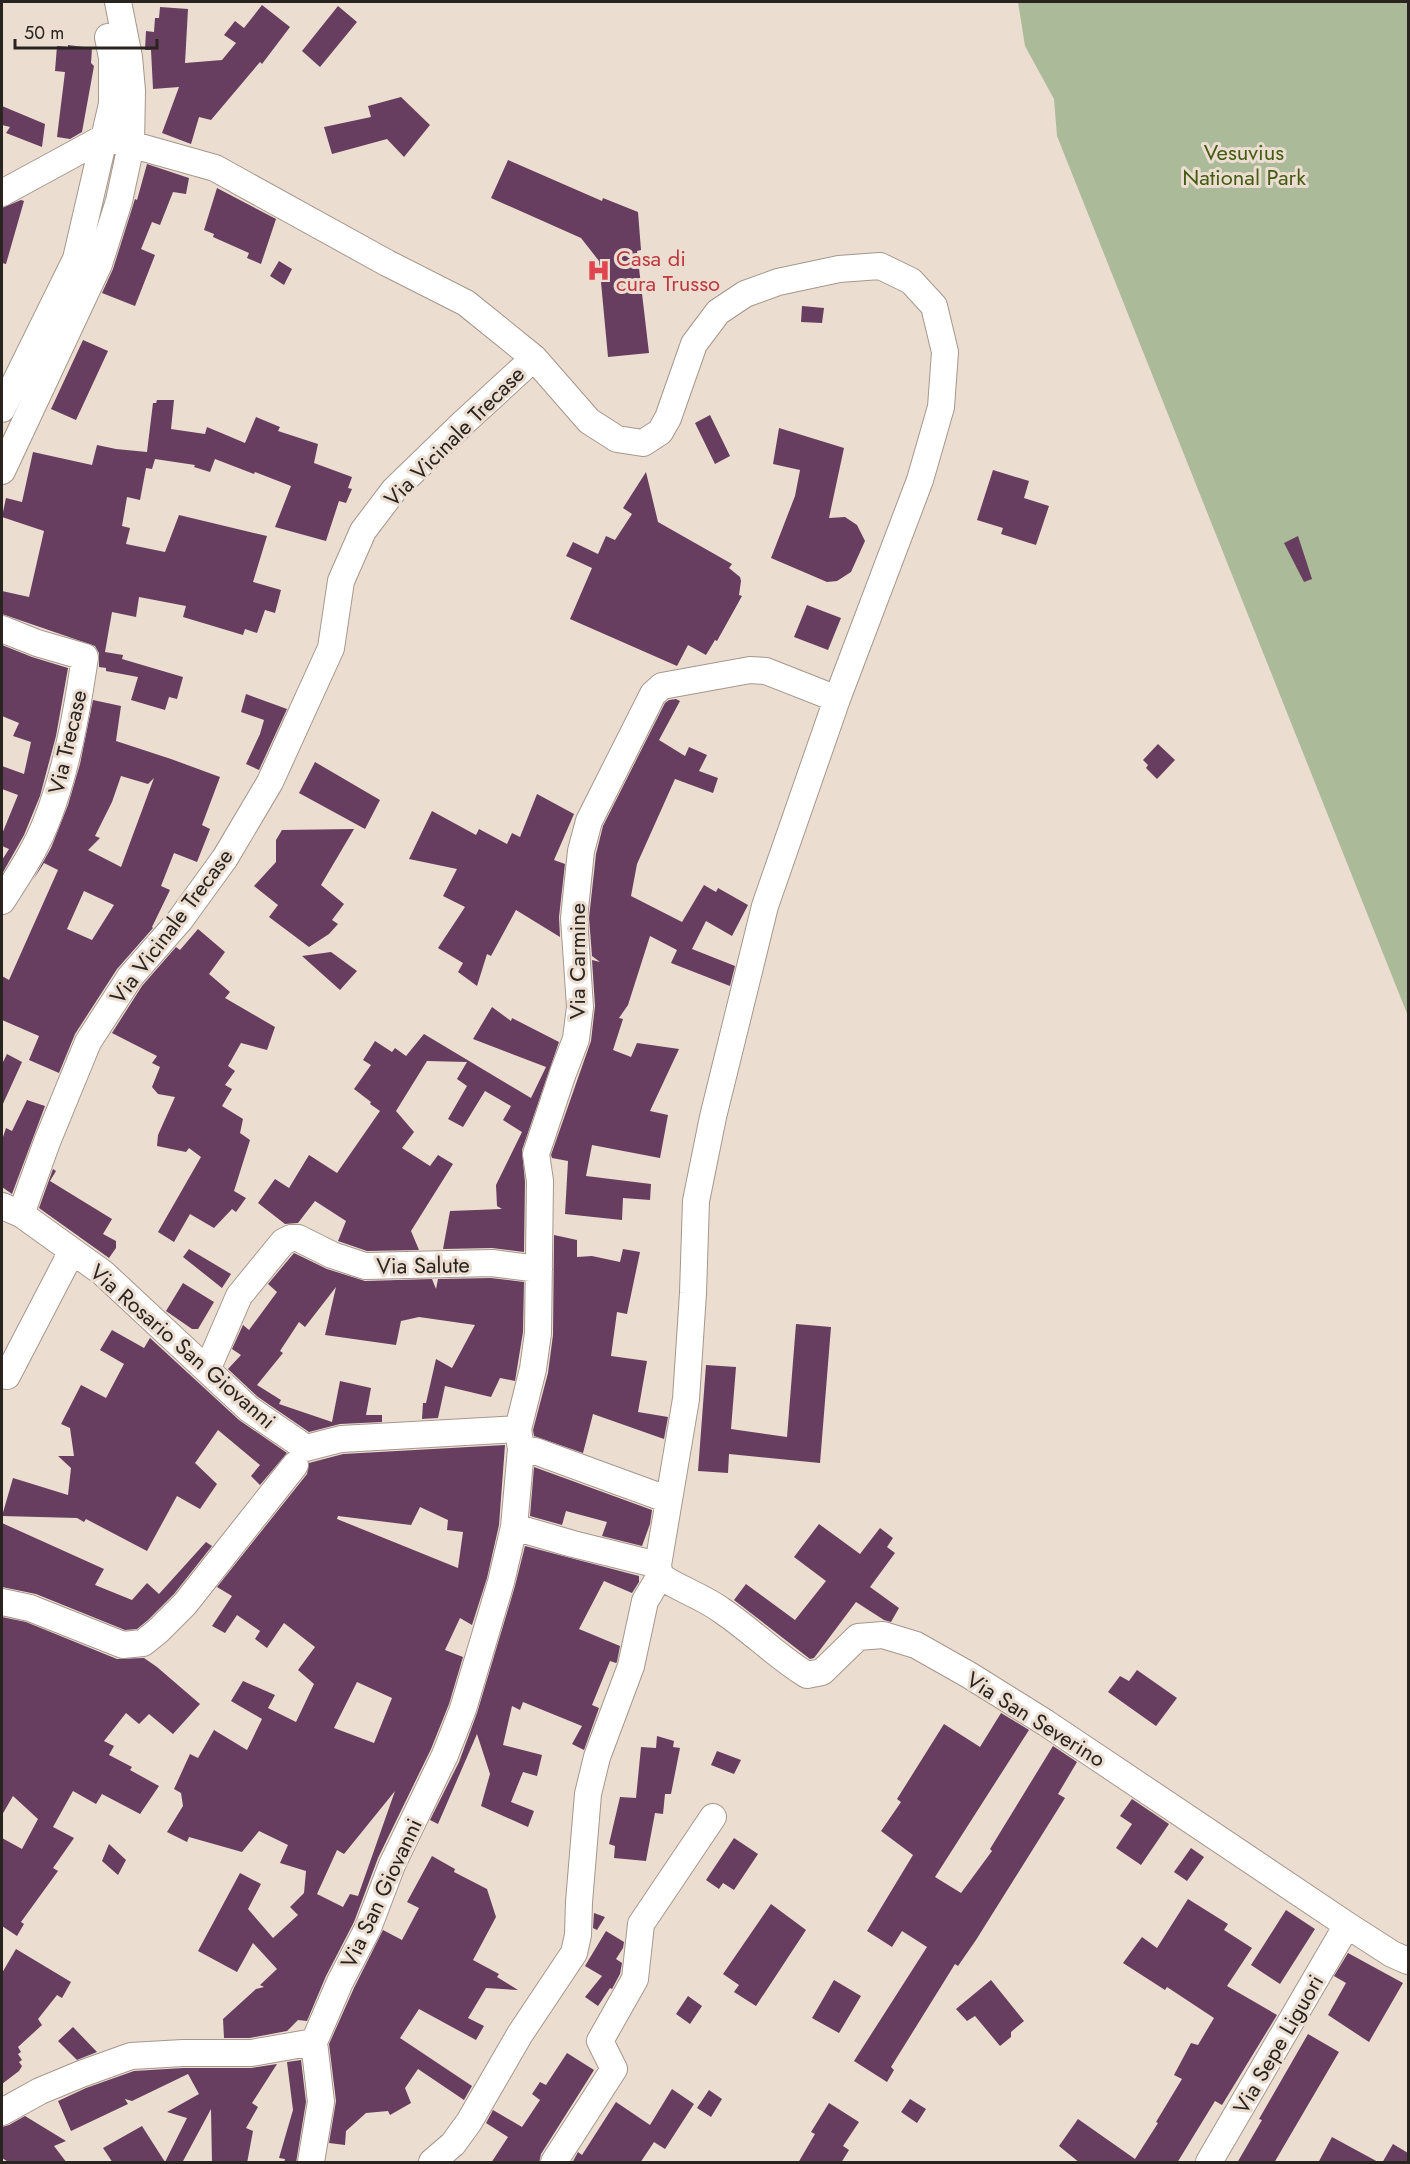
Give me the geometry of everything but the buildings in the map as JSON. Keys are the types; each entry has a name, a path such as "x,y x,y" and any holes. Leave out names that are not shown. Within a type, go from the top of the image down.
{"street":[{"path":"2,409 76,259 112,104 112,58 100,2"},
{"path":"2,471 99,264 119,201 131,145 132,91 129,57 118,2"},
{"path":"2,193 105,137 215,168 387,263 466,303 534,358 589,421 617,439 643,443 660,432 668,418 694,344 718,312 745,294 778,282 829,271 880,266 911,281 934,306 945,352 941,407 920,480 837,699 765,906 713,1117 696,1201 686,1399 659,1571 645,1601 631,1666 597,1757 588,1794 578,1935 574,1953 520,2034 469,2122 453,2144 432,2163"},
{"name":"Via Vicinale Trecase","path":"11,1210 47,1142 88,1042 130,977 180,920 218,867 270,782 331,648 341,581 363,531 394,490 534,358"},
{"name":"Via Trecase","path":"2,629 37,643 85,657 65,758 47,820 25,865 2,901"},
{"name":"Via Carmine","path":"520,1439 538,1333 540,1181 536,1154 576,1040 580,1007 574,918 581,851 589,821 653,694 662,686 750,670 766,671 837,699"},
{"name":"Via Rosario San Giovanni","path":"11,1210 103,1273 249,1408 306,1448 340,1439 520,1439"},
{"name":"Via Salute","path":"207,1370 240,1296 283,1242 291,1238 298,1238 332,1255 365,1266 492,1263 539,1269"},
{"path":"7,1376 72,1251"},
{"path":"520,1439 535,1451 669,1500"},
{"name":"Via San Giovanni","path":"314,2042 340,1982 368,1928 392,1865 445,1755 463,1709 501,1582 514,1527 520,1439"},
{"path":"2,1602 30,1608 123,1645 143,1643 184,1604 295,1465"},
{"path":"514,1527 659,1571"},
{"name":"Via San Severino","path":"659,1571 674,1586 720,1609 807,1676 822,1672 858,1637 883,1635 916,1645 1046,1723 1347,1925 1392,1954 1408,1961"},
{"path":"554,2163 614,2069 600,2041 635,1979 641,1924 713,1817"},
{"name":"Via Sepe Liguori","path":"1209,2163 1347,1925"},
{"path":"2,2112 40,2091 131,2056 183,2053 251,2054 314,2042 321,2102 311,2163"}],"green space":[{"name":"Vesuvius National Park","path":"1018,2 1408,2 1408,1016 1057,136 1054,99 1025,46"}],"place":[{"name":"Casa di cura Trusso","path":"598,271"}]}
